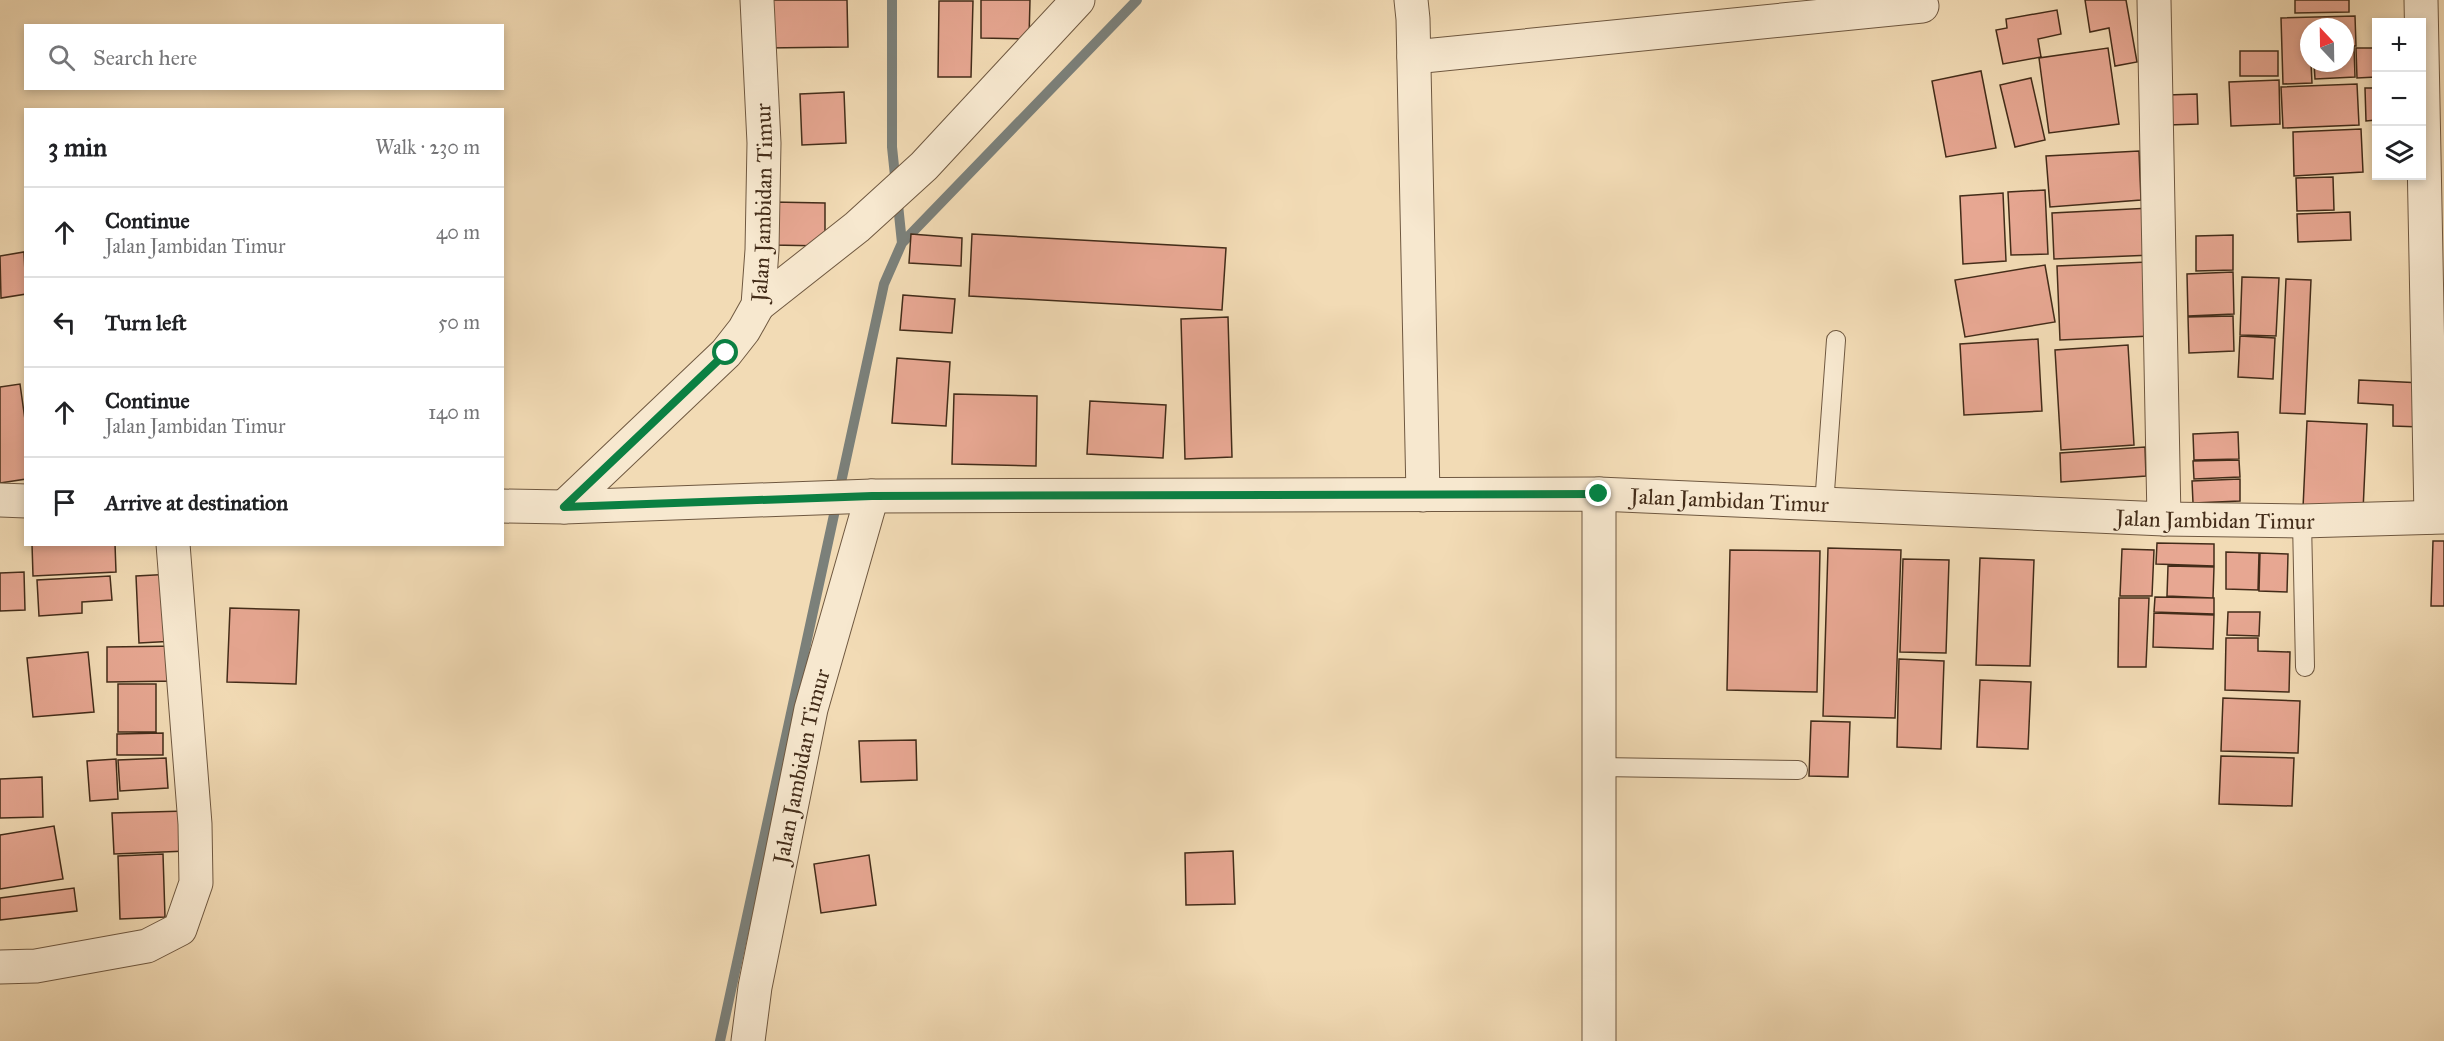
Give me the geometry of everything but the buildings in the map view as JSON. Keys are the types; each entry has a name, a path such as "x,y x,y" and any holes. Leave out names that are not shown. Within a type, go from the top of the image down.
{"street":[{"name":"Jalan Jambidan Timur","path":"564,507 726,353 744,330 758,305 762,250 764,144 757,0"},
{"path":"758,305 857,227 924,166 1078,0"},
{"path":"1411,0 1423,495"},
{"path":"2154,0 2164,519"},
{"path":"2421,0 2438,517"},
{"path":"1414,57 1922,6"},
{"name":"Jalan Jambidan Timur","path":"748,1041 755,987 811,709 862,496 1599,494 2164,519 2302,520 2438,517"},
{"path":"1599,494 1599,1041"},
{"path":"504,506 564,507 862,496"},
{"path":"0,500 24,501"},
{"path":"0,967 36,966 147,946 180,929 196,883 195,824 173,546"}],"lane":[{"path":"1824,505 1836,340"},
{"path":"2302,520 2305,667"},
{"path":"1599,767 1798,770"}],"waterway":[{"path":"892,0 892,147 902,243"},
{"path":"720,1041 884,284 902,243 1137,0"}],"route":[{"path":"726,353 564,507 851,496 1599,494"}]}
